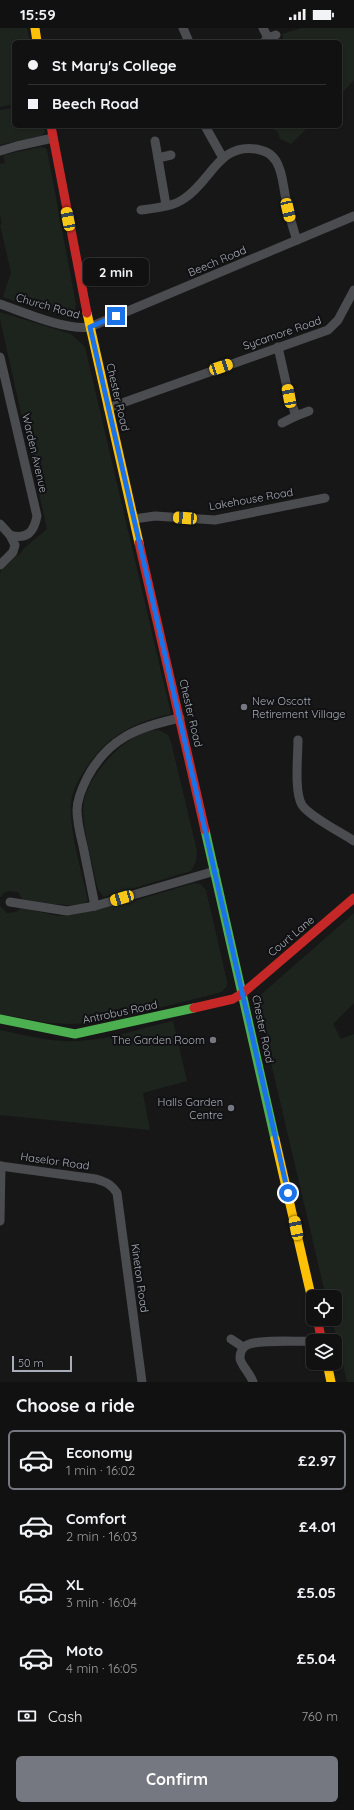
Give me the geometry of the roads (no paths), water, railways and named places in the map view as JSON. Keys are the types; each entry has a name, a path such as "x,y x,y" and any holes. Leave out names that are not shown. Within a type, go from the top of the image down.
{"main road":[{"path":"35,28 37,40"},
{"name":"Chester Road","path":"51,128 90,327 243,992 310,1290"},
{"name":"Court Lane","path":"243,992 354,898"},
{"name":"Antrobus Road","path":"0,1020 76,1034 229,1000 243,992"},
{"path":"328,1370 331,1382"}],"street":[{"path":"263,28 270,38"},
{"path":"185,29 188,40"},
{"path":"208,128 223,158"},
{"path":"0,151 53,138"},
{"path":"155,141 166,205"},
{"path":"142,210 166,205 184,199 192,193 223,158 238,149 250,148 264,150 272,155 280,169 291,221 297,240"},
{"path":"158,158 171,155"},
{"name":"Beech Road","path":"90,327 354,216"},
{"name":"Sycamore Road","path":"108,408 328,330 334,326 354,290"},
{"name":"Church Road","path":"0,304 64,324 84,328 90,327"},
{"path":"278,347 289,396 296,416"},
{"name":"Warden Avenue","path":"0,357 37,516 36,523 26,536 18,538 10,535"},
{"path":"282,423 309,411"},
{"name":"Lakehouse Road","path":"134,519 155,516 215,520 325,498"},
{"path":"0,524 14,542 14,548 0,565"},
{"path":"95,906 79,827 77,809 80,792 92,768 113,744 136,730 152,724 180,718"},
{"path":"298,740 298,785 302,805 311,813 354,841"},
{"path":"10,902 67,911 95,906 215,871"},
{"path":"0,1221 1,1166"},
{"name":"Haselor Road","path":"1,1166 106,1182"},
{"name":"Kineton Road","path":"106,1182 117,1193 142,1382"},
{"path":"231,1339 243,1348"},
{"path":"253,1382 250,1373 241,1362 240,1356 243,1348 250,1344 306,1342"}],"place":[{"name":"New Oscott Retirement Village","path":"244,707"},
{"name":"The Garden Room","path":"213,1040"},
{"name":"Halls Garden Centre","path":"231,1108"}]}
